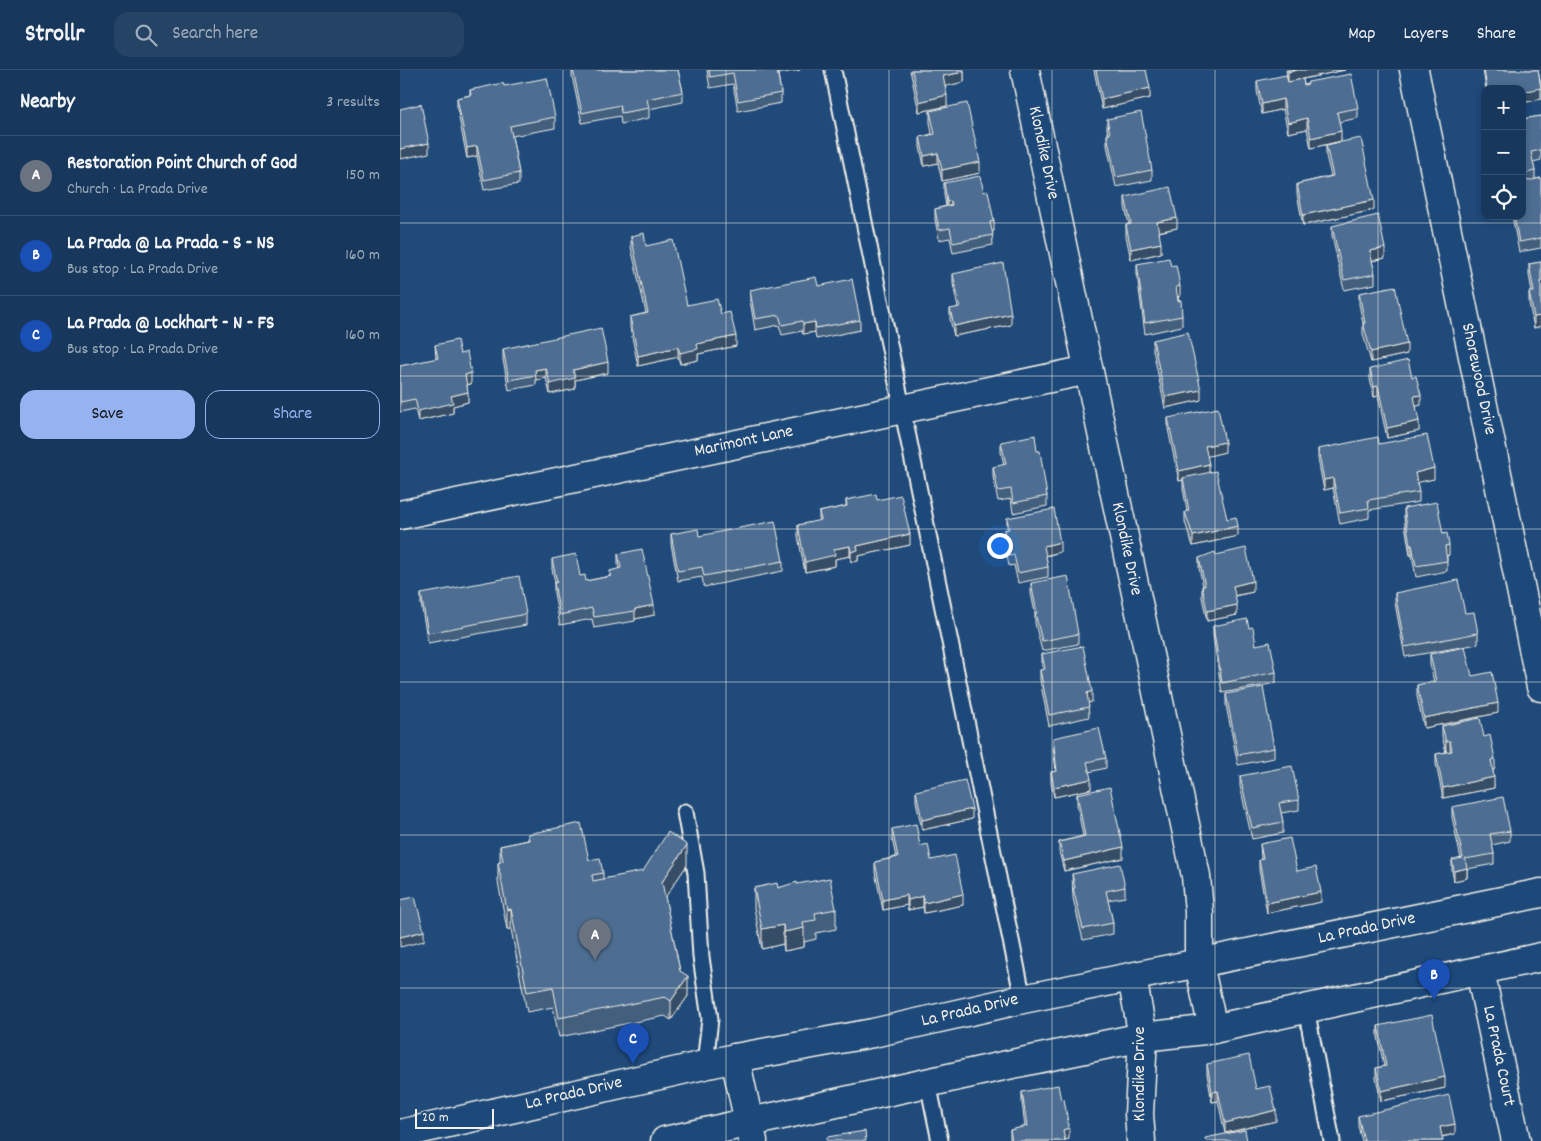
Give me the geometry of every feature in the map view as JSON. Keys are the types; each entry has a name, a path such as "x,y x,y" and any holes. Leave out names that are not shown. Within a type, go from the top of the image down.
{"street":[{"name":"Klondike Drive","path":"1025,70 1196,876 1199,912 1199,964 1213,1030"},
{"name":"Shorewood Drive","path":"1414,70 1541,687"},
{"name":"Marimont Lane","path":"400,515 1088,370"},
{"name":"La Prada Drive","path":"400,1134 705,1064 873,1033 1132,977 1541,893"},
{"path":"665,1141 751,1132 928,1083 1143,1037 1213,1030 1541,957"},
{"name":"La Prada Court","path":"1480,971 1516,1141"},
{"name":"Klondike Drive","path":"1132,977 1143,1037 1139,1114 1141,1141"},
{"path":"735,1058 751,1132"}],"lane":[{"path":"833,70 1023,1000"},
{"path":"685,812 696,873 701,956 710,1020 705,1064"},
{"path":"1306,1009 1332,1141"},
{"path":"928,1083 940,1141"}],"building":[{"path":"573,70 678,70 683,92 647,99 649,108 621,113 620,105 582,113"},
{"path":"709,70 777,70 781,93 738,101 733,73 710,77"},
{"path":"912,70 964,70 964,72 943,76 947,95 919,102"},
{"path":"1096,70 1146,70 1150,88 1102,99"},
{"path":"1484,70 1538,70 1541,88 1526,91 1526,85 1486,85"},
{"path":"1351,74 1358,108 1337,112 1341,131 1311,138 1307,118 1288,123 1283,99 1262,104 1257,81 1286,75 1288,82 1303,79 1304,85 1308,84 1308,82"},
{"path":"547,78 555,117 510,126 519,173 484,180 477,146 467,148 457,98 471,95 470,90 503,83 504,86"},
{"path":"967,103 980,162 942,170 938,153 924,156 920,137 935,134 930,111"},
{"path":"421,104 429,143 400,149 400,109"},
{"path":"1141,112 1152,170 1116,177 1107,135 1110,134 1107,119"},
{"path":"1541,116 1541,150 1531,152 1535,171 1526,173 1526,130 1526,118"},
{"path":"1361,138 1374,200 1303,215 1297,184 1333,176 1326,145"},
{"path":"980,176 984,192 988,191 994,221 990,222 993,235 953,243 950,228 939,230 935,209 952,205 951,201 947,202 944,183"},
{"path":"1541,178 1541,238 1519,242 1515,220 1526,220 1526,181"},
{"path":"1170,187 1177,218 1157,222 1161,243 1131,249 1126,225 1131,224 1125,197"},
{"path":"1378,215 1385,248 1370,251 1375,274 1344,280 1332,226"},
{"path":"644,233 646,246 673,240 687,305 717,299 721,314 730,312 736,336 697,344 698,349 680,353 678,347 638,356 630,317 648,313 631,236"},
{"path":"1169,258 1171,266 1176,265 1180,286 1176,287 1178,301 1181,300 1182,316 1145,323 1137,264"},
{"path":"1541,262 1541,316 1534,317 1529,292 1534,292 1529,264"},
{"path":"1003,263 1011,314 954,326 950,309 960,307 953,274"},
{"path":"816,277 818,286 852,279 860,320 816,328 815,322 803,324 802,321 782,325 779,315 755,319 750,290"},
{"path":"1395,286 1407,344 1371,352 1363,323 1365,323 1359,293"},
{"path":"601,328 608,362 573,370 575,378 550,384 546,368 535,370 536,375 509,380 503,349"},
{"path":"1188,332 1201,390 1165,397 1153,340"},
{"path":"457,340 460,354 467,352 471,373 465,375 468,392 451,396 453,403 418,411 415,399 400,402 400,366 438,358 435,345"},
{"path":"1408,360 1412,377 1416,376 1421,395 1414,396 1419,421 1387,428 1378,386 1374,387 1370,369"},
{"path":"1218,408 1225,442 1205,446 1209,464 1179,471 1168,418"},
{"path":"1035,435 1037,451 1040,451 1047,496 1013,503 1011,489 998,491 993,467 1006,464 1001,442"},
{"path":"1427,435 1434,468 1415,473 1419,492 1368,500 1369,508 1340,513 1333,478 1324,480 1318,449 1378,437 1379,444"},
{"path":"1216,471 1227,519 1236,517 1238,526 1193,536 1185,512 1189,511 1183,478"},
{"path":"876,494 877,500 901,495 910,534 857,546 858,550 851,552 850,546 834,549 835,555 805,562 798,525 821,520 819,512 847,506 846,500"},
{"path":"1437,502 1443,534 1447,533 1449,545 1445,546 1447,561 1416,566 1412,545 1410,545 1404,508"},
{"path":"1054,509 1060,542 1044,546 1048,567 1018,573 1014,555 1009,556 1004,530 1009,529 1007,518"},
{"path":"775,521 783,561 704,576 702,567 678,571 671,534 698,529 699,536"},
{"path":"1246,548 1253,581 1233,586 1237,605 1207,611 1202,586 1205,586 1199,558 1215,552 1216,555"},
{"path":"642,549 654,605 635,609 635,611 594,617 592,608 560,615 554,583 557,582 552,559 576,554 580,576 585,575 586,581 611,576 610,571 621,568 618,554"},
{"path":"519,576 526,614 428,633 421,594"},
{"path":"1068,576 1078,634 1042,641 1035,613 1037,613 1031,583"},
{"path":"1458,580 1465,613 1474,612 1478,633 1405,647 1395,593"},
{"path":"1247,619 1249,628 1253,627 1256,645 1270,642 1276,672 1222,683 1213,626"},
{"path":"1083,646 1092,691 1087,693 1089,707 1049,715 1040,670 1045,669 1042,654"},
{"path":"1465,647 1472,676 1492,672 1498,703 1424,718 1417,685 1436,681 1430,654"},
{"path":"1263,687 1274,748 1238,755 1226,694"},
{"path":"1480,718 1484,737 1490,735 1495,759 1491,760 1494,777 1443,788 1436,754 1452,751 1450,741 1446,742 1442,726"},
{"path":"1099,728 1106,758 1087,762 1091,779 1054,787 1051,772 1057,771 1053,738"},
{"path":"1292,766 1299,800 1279,803 1283,822 1252,828 1240,776"},
{"path":"965,780 972,809 922,820 916,791"},
{"path":"1110,787 1123,847 1064,861 1059,842 1085,836 1077,794"},
{"path":"1503,797 1510,831 1490,834 1494,854 1465,859 1467,868 1454,871 1452,860 1463,858 1452,807"},
{"path":"581,823 589,860 600,858 603,873 592,875 593,881 643,871 668,832 687,845 662,882 680,971 688,976 671,1001 665,997 559,1018 553,987 527,992 511,909 507,910 498,863 503,861 500,846 529,840 528,834"},
{"path":"916,824 920,846 928,844 931,860 955,855 963,894 924,903 923,896 908,900 907,895 883,900 875,862 898,857 892,829"},
{"path":"1290,838 1297,871 1316,867 1321,892 1267,903 1259,860 1263,859 1260,844"},
{"path":"1120,864 1125,887 1106,891 1113,923 1083,929 1073,888 1075,888 1072,874"},
{"path":"830,878 836,909 815,913 816,920 803,922 804,928 784,932 783,925 762,929 754,888 777,883 778,888 797,882 797,884"},
{"path":"415,897 424,931 400,937 400,900"},
{"path":"1432,1015 1445,1077 1381,1091 1376,1068 1386,1066 1378,1026"},
{"path":"1249,1055 1256,1089 1270,1086 1276,1110 1225,1123 1218,1091 1212,1092 1207,1064"},
{"path":"1058,1085 1061,1100 1064,1099 1069,1128 1063,1130 1065,1141 1012,1141 1010,1130 1027,1126 1022,1092"},
{"path":"1449,1095 1455,1124 1440,1127 1443,1141 1364,1141 1358,1116"},
{"path":"1245,1130 1247,1141 1206,1141 1205,1138"},
{"path":"865,1131 866,1141 827,1141 827,1137"}],"place":[{"name":"Restoration Point Church of God","path":"595,960"},
{"name":"La Prada @ La Prada - S - NS","path":"1434,1000"},
{"name":"La Prada @ Lockhart - N - FS","path":"633,1064"}]}
